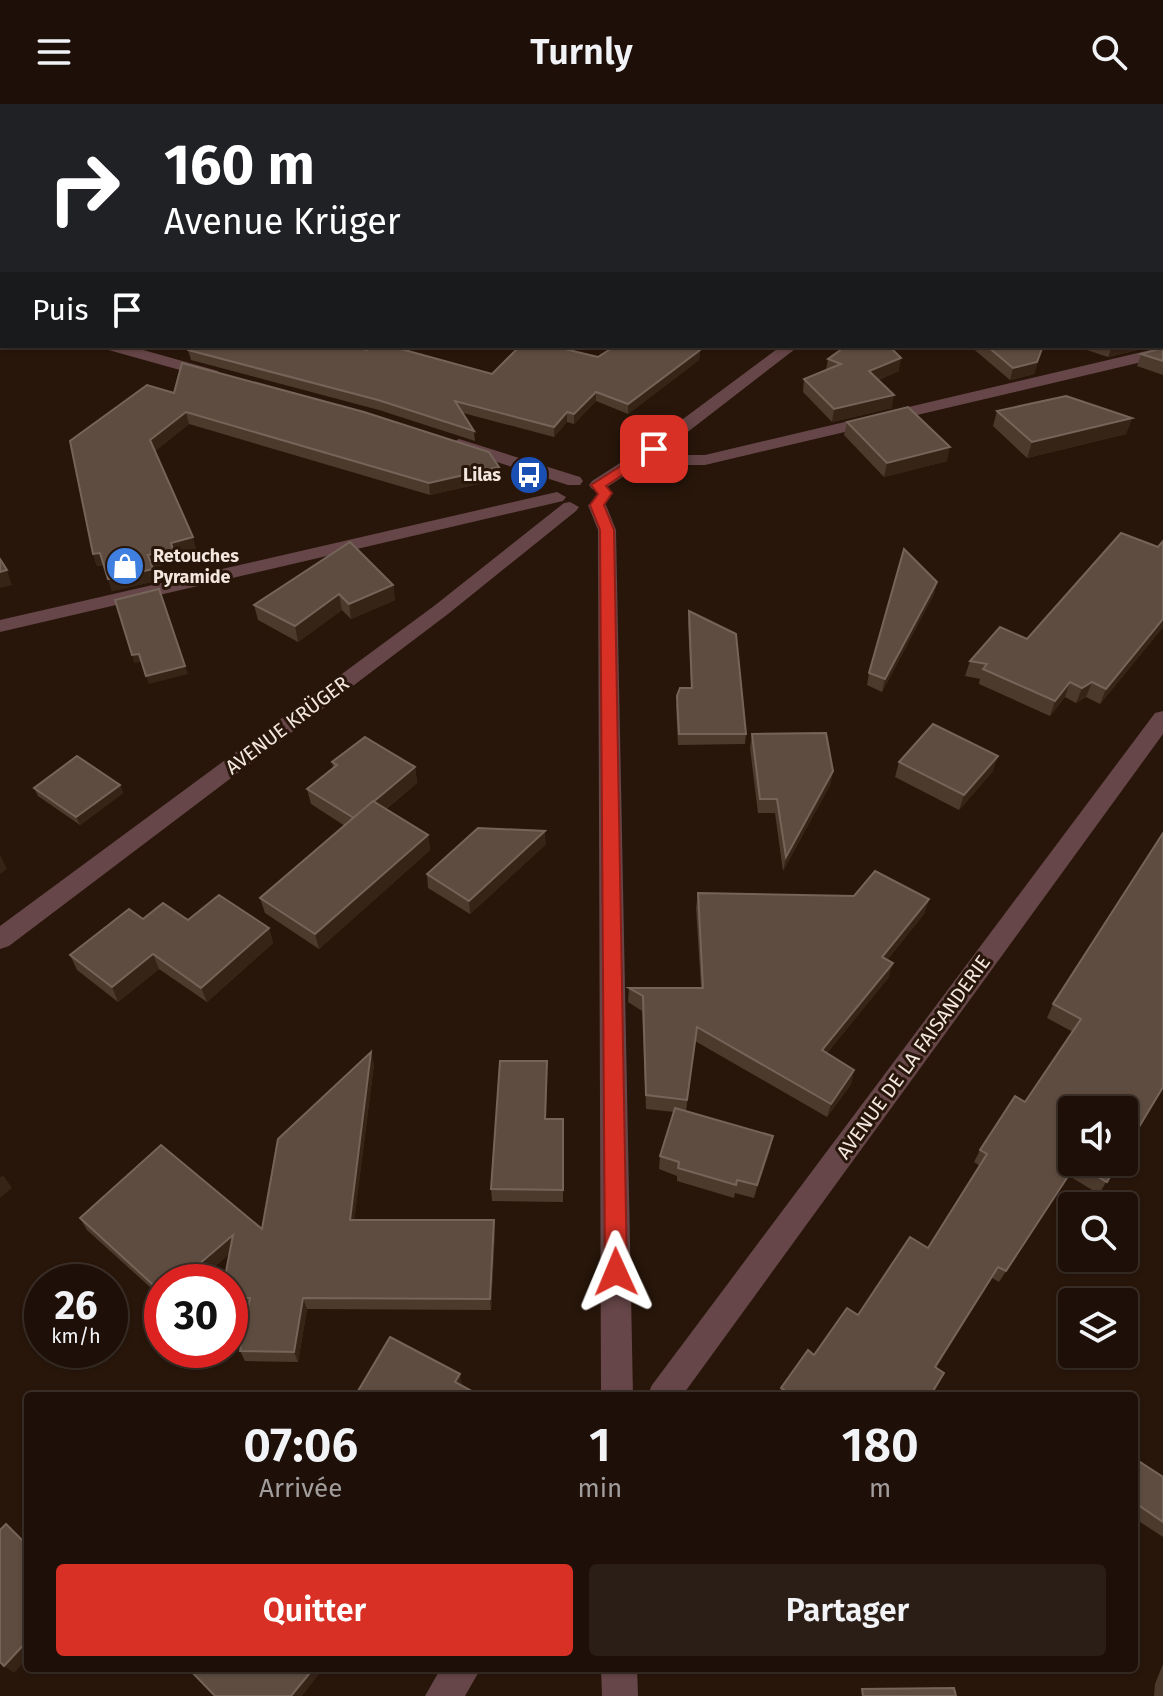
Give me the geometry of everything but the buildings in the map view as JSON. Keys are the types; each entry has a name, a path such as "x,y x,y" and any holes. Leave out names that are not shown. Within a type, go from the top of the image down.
{"street":[{"path":"118,348 225,377"},
{"path":"0,626 564,502 588,508 597,495 654,449 788,348"},
{"path":"654,449 682,460 705,460 1163,352"},
{"path":"443,439 574,481 597,495 607,530 617,1392"},
{"name":"AVENUE KRÜGER","path":"0,939 441,610 564,502 558,489 574,481"},
{"name":"AVENUE DE LA FAISANDERIE","path":"666,1392 1163,718"},
{"path":"443,1696 460,1672"},
{"path":"619,1672 620,1696"}],"place":[{"name":"Lilas","path":"529,475"},
{"name":"Retouches Pyramide","path":"125,566"}],"route":[{"path":"616,1272 607,530 597,505 605,493 598,485 654,449"}]}
